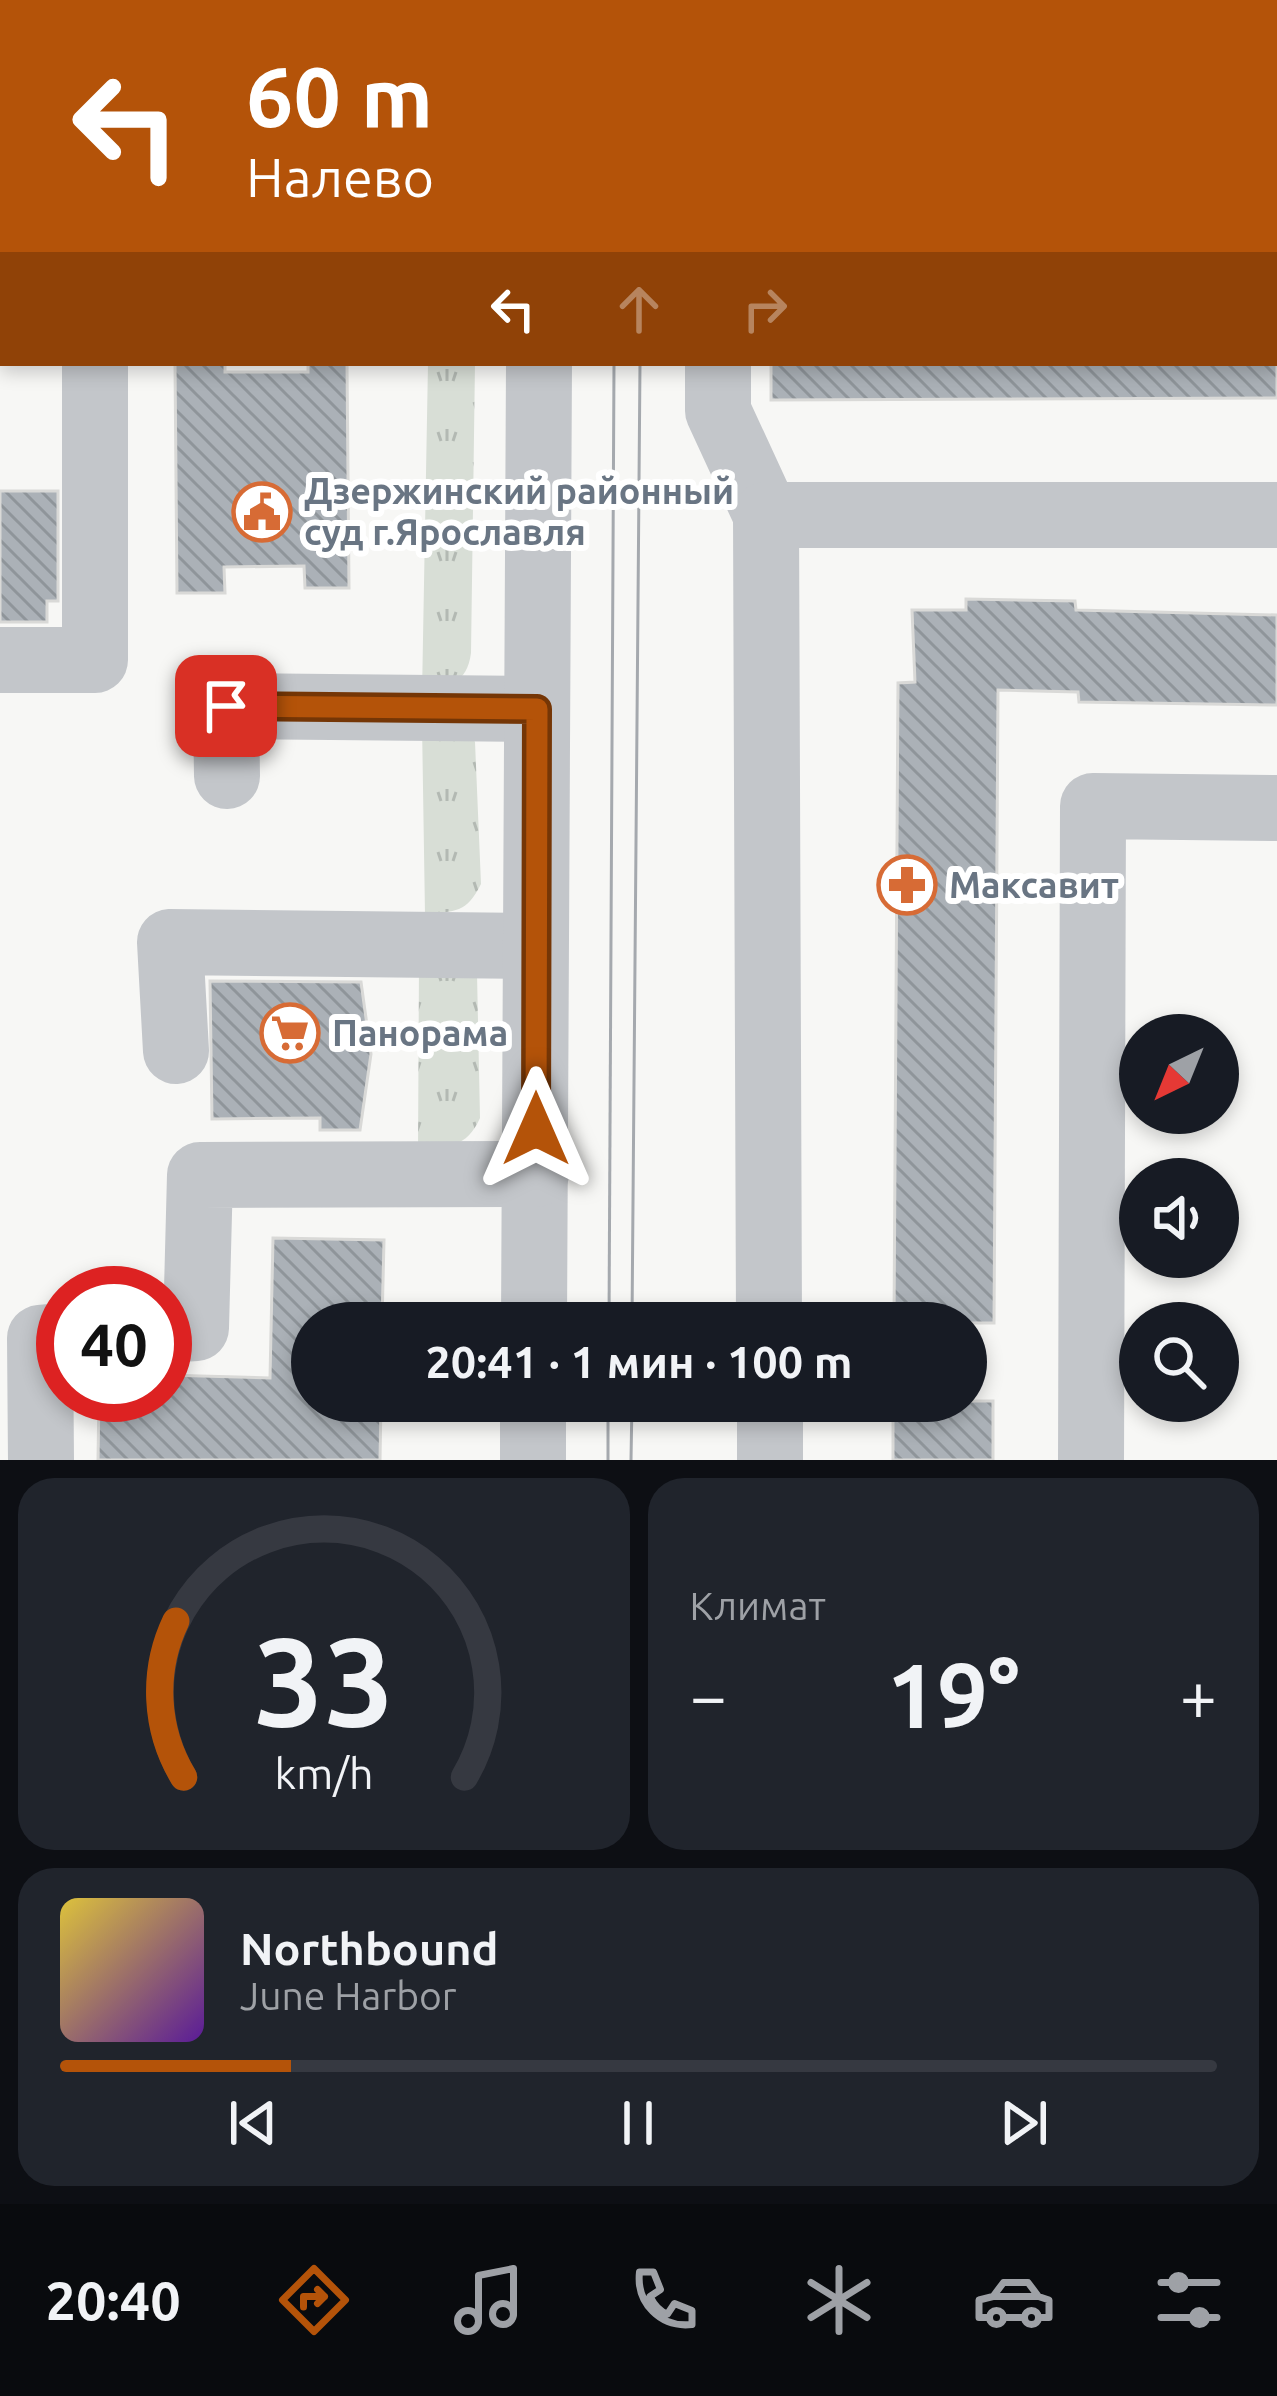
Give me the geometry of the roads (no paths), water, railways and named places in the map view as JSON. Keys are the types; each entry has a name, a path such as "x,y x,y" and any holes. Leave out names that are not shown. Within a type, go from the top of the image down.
{"street":[{"path":"0,660 95,660 95,366"},
{"path":"534,1302 539,366"},
{"path":"718,366 718,411 766,515 770,1302"},
{"path":"766,515 1277,514"},
{"path":"227,776 226,706 537,709"},
{"path":"1091,1460 1093,806 1277,808"},
{"path":"176,1051 170,942 536,946"},
{"path":"192,1328 196,1328 200,1175 536,1174"},
{"path":"41,1422 41,1460"},
{"path":"532,1460 533,1422"},
{"path":"770,1422 770,1460"}],"tram line":[{"path":"609,1302 614,366"},
{"path":"632,1302 640,366"},
{"path":"608,1422 608,1460"},
{"path":"631,1460 632,1422"}],"place":[{"name":"Дзержинский районный суд г.Ярославля","path":"262,512"},
{"name":"Максавит","path":"907,885"},
{"name":"Панорама","path":"290,1033"}]}
